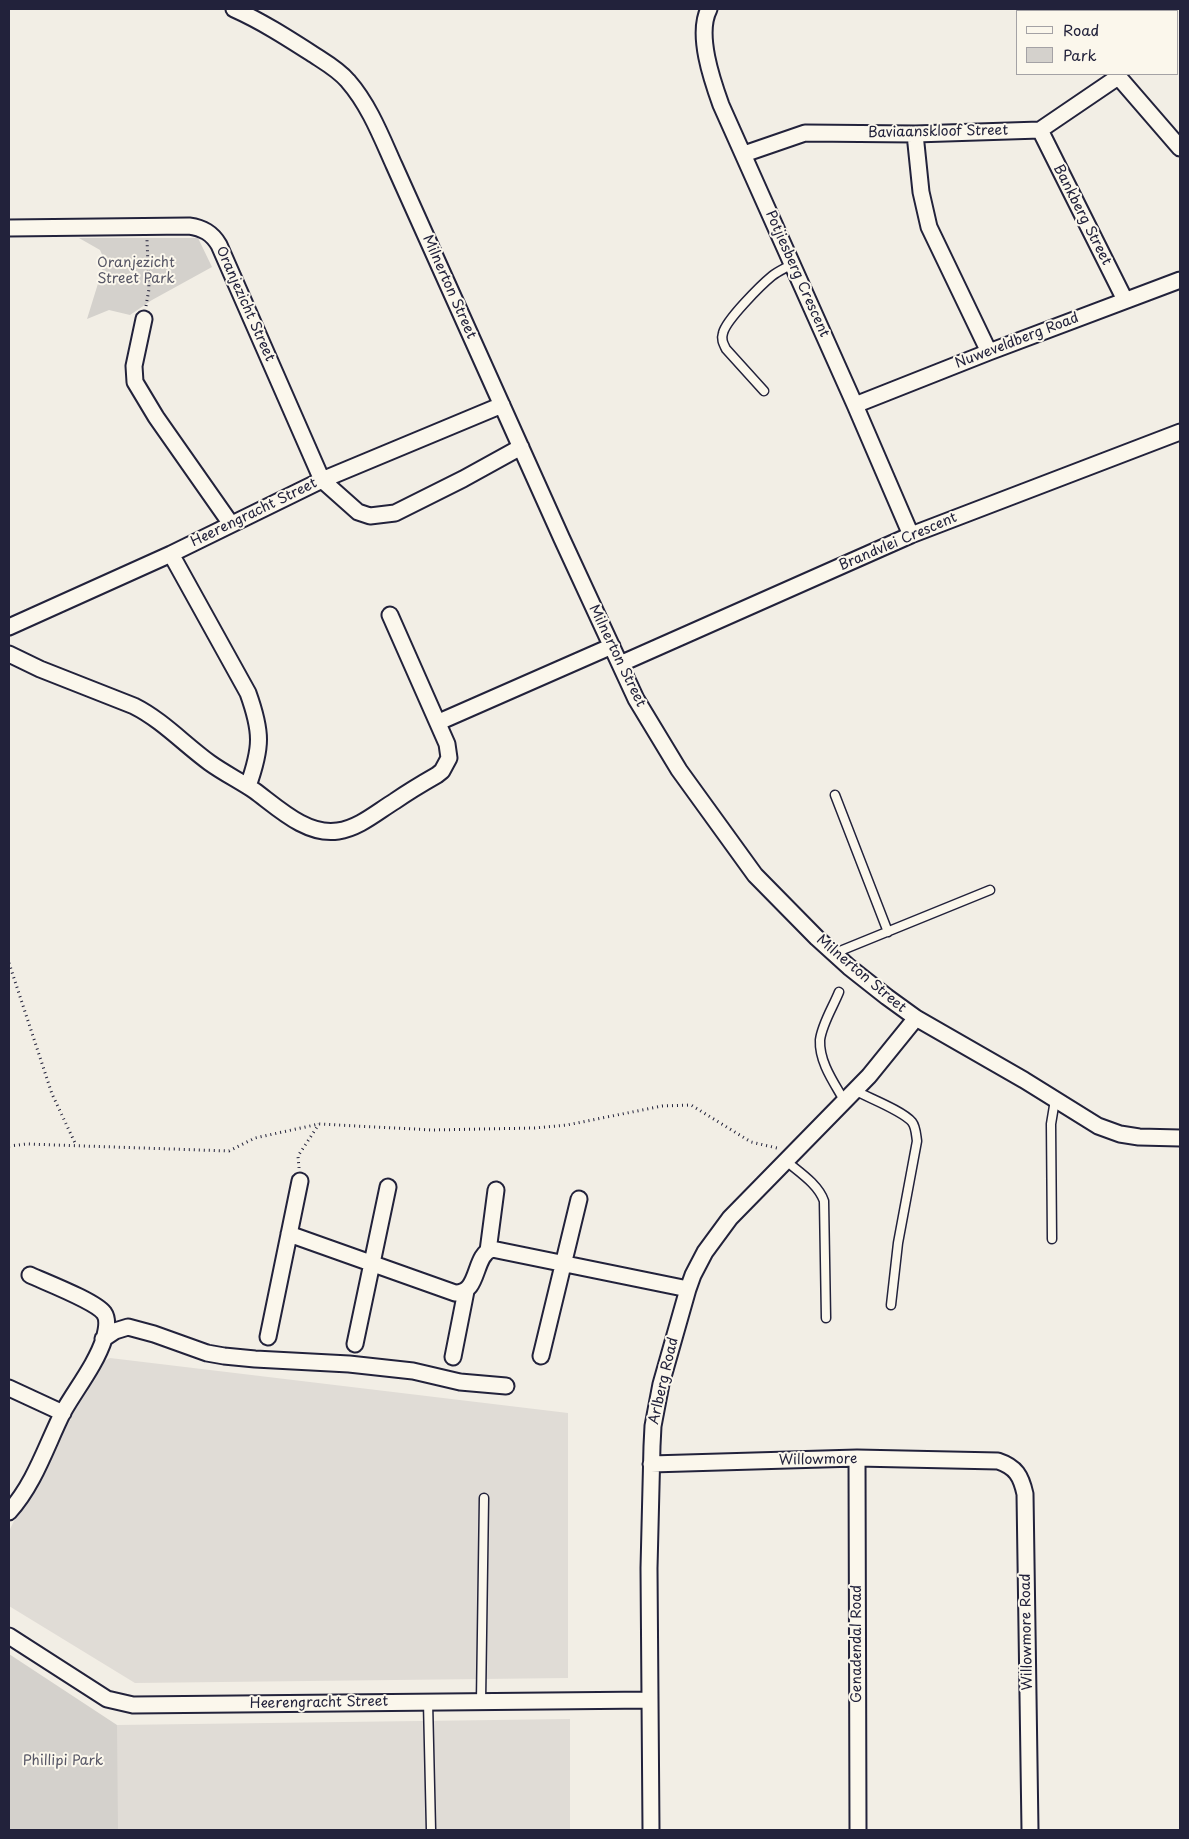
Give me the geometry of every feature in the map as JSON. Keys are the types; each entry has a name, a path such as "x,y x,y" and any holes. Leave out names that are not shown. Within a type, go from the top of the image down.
{"street":[{"name":"Milnerton Street","path":"234,9 273,29 328,64 346,79 371,115 620,664 655,732 719,827 755,875 835,953 887,997 916,1018 1098,1126 1120,1134 1139,1137 1180,1138"},
{"name":"Potjiesberg Crescent","path":"708,9 704,34 712,80 721,105 855,405 910,535"},
{"path":"1040,130 1117,75 1180,148"},
{"name":"Baviaanskloof Street","path":"744,154 805,133 915,134 1040,130"},
{"name":"Bankberg Street","path":"1040,130 1125,300"},
{"path":"915,134 921,192 929,227 989,352"},
{"name":"Oranjezicht Street","path":"9,228 197,227 207,231 215,238 322,480"},
{"name":"Nuweveldberg Road","path":"855,405 1180,280"},
{"path":"144,319 134,366 135,382 156,417 231,524"},
{"name":"Heerengracht Street","path":"9,627 171,554 322,480 502,406"},
{"name":"Brandvlei Crescent","path":"620,664 910,535 1180,432"},
{"path":"322,480 364,516 386,515 424,500 521,447"},
{"path":"171,554 248,693 256,716 259,733 259,751 248,786"},
{"path":"9,654 33,666 147,712 210,764 248,786 310,828 324,832 338,832 366,820 442,771 448,758 449,752 439,722 390,615"},
{"path":"439,722 612,646"},
{"name":"Arlberg Road","path":"651,1830 649,1568 653,1426 670,1351 688,1289 705,1252 730,1218 870,1076 916,1018"},
{"path":"268,1337 300,1181"},
{"path":"355,1344 388,1187"},
{"path":"453,1357 466,1291 488,1251 496,1190"},
{"path":"542,1356 579,1199"},
{"path":"289,1234 450,1291 462,1293 466,1291"},
{"path":"488,1251 493,1250 688,1289"},
{"path":"9,1512 20,1498 39,1466 63,1413 104,1339 107,1321 104,1313 90,1303 30,1275"},
{"path":"104,1339 115,1331 128,1327 207,1353 224,1356 349,1364 413,1371 460,1382 506,1386"},
{"path":"9,1388 63,1413"},
{"name":"Willowmore","path":"651,1464 857,1458 985,1461"},
{"name":"Genadendal Road","path":"857,1458 858,1830"},
{"name":"Willowmore Road","path":"985,1461 998,1461 1014,1468 1020,1475 1025,1494 1030,1830"},
{"name":"Heerengracht Street","path":"9,1636 107,1699 132,1705 650,1700"}],"lane":[{"path":"764,392 726,348 722,340 723,334 725,327 754,294 772,276 792,264"},
{"path":"835,795 888,932"},
{"path":"835,953 990,890"},
{"path":"839,992 820,1040 824,1064 845,1102"},
{"path":"856,1091 906,1116 913,1123 916,1132 917,1141 898,1243 891,1305"},
{"path":"1052,1239 1051,1124 1055,1100"},
{"path":"790,1156 816,1187 824,1201 826,1318"},
{"path":"480,1701 484,1498"},
{"path":"428,1702 431,1830"}],"path":[{"path":"144,319 149,288 145,227"},
{"path":"9,963 52,1094 76,1146"},
{"path":"9,1146 28,1144 229,1151 255,1138 319,1124 432,1130 535,1128 567,1125 662,1106 691,1105 751,1142 790,1156"},
{"path":"300,1181 298,1156 319,1124"}],"shaded area":[{"path":"110,1358 568,1413 568,1678 135,1683 9,1606 9,1531 91,1368"},
{"path":"570,1719 570,1830 117,1830 117,1725"}],"green space":[{"name":"Oranjezicht Street Park","path":"79,238 198,238 212,267 152,300 130,315 109,310 87,319 105,261 100,250"},
{"name":"Phillipi Park","path":"9,1654 117,1725 118,1830 9,1830"}]}
